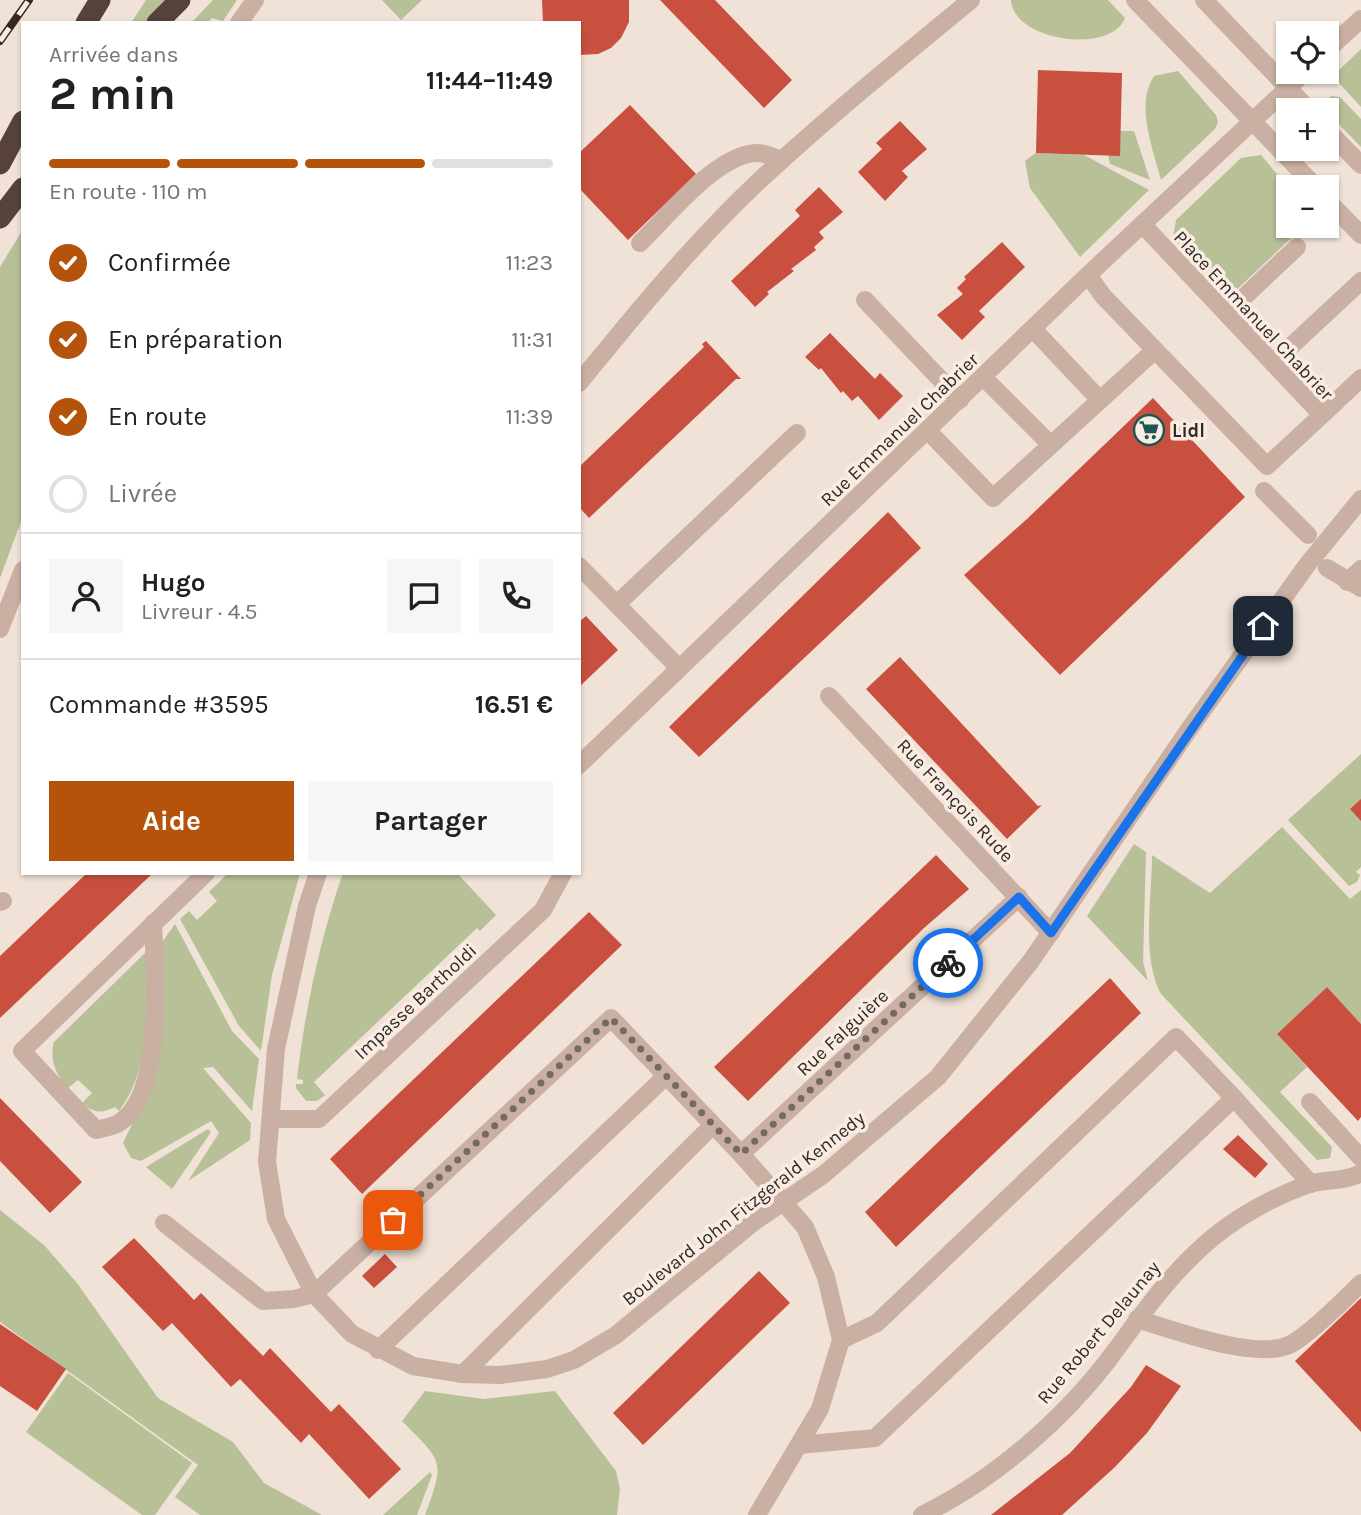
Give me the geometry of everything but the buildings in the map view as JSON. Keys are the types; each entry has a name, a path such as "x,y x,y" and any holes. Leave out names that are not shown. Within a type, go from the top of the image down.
{"highway":[{"path":"87,21 100,0"},
{"path":"160,21 180,0"},
{"path":"0,163 21,125"},
{"path":"0,218 21,191"}],"street":[{"path":"240,21 255,0"},
{"path":"581,381 654,290 782,160 850,99 971,0"},
{"path":"1135,0 1304,175"},
{"path":"1203,0 1298,98"},
{"path":"1339,39 1361,19"},
{"name":"Rue Emmanuel Chabrier","path":"679,668 1088,275 1292,84"},
{"path":"1339,142 1361,165"},
{"path":"640,243 716,170 733,158 758,152 782,160"},
{"path":"1339,212 1361,235"},
{"name":"Place Emmanuel Chabrier","path":"1088,275 1103,296 1267,466 1322,415 1142,224"},
{"path":"1227,313 1297,247"},
{"path":"1273,363 1361,281"},
{"path":"865,300 960,400"},
{"path":"1032,329 1100,400"},
{"path":"928,431 993,498 1155,350"},
{"path":"983,377 1051,446"},
{"path":"1322,415 1361,378"},
{"path":"617,604 797,433"},
{"path":"1264,491 1308,535"},
{"name":"Boulevard John Fitzgerald Kennedy","path":"317,875 307,906 276,1049 267,1162 276,1219 314,1294 352,1334 413,1366 463,1374 500,1375 535,1371 574,1360 616,1335 783,1202 823,1175 938,1077 1051,933 1197,717 1307,565 1361,499"},
{"path":"1327,568 1354,585 1361,569"},
{"path":"0,629 21,575"},
{"path":"581,762 679,668 617,604 582,575"},
{"name":"Rue François Rude","path":"829,696 1051,933"},
{"path":"153,923 157,1018 142,1094 119,1123 96,1130 22,1051 153,923 204,875"},
{"name":"Impasse Bartholdi","path":"272,1119 319,1119 543,910 562,875"},
{"name":"Rue Falguière","path":"741,1154 1019,897"},
{"path":"164,1223 263,1301 294,1299 314,1294 611,1018 741,1154 805,1227 826,1277 841,1340 820,1409 757,1515"},
{"path":"841,1340 877,1323 1176,1037 1311,1184"},
{"path":"378,1350 666,1076"},
{"path":"799,1445 875,1437 1234,1098"},
{"path":"1310,1102 1361,1158"},
{"path":"463,1374 713,1125"},
{"name":"Rue Robert Delaunay","path":"922,1515 944,1504 1012,1458 1060,1413 1111,1357 1147,1303 1204,1244 1249,1212 1311,1184 1359,1178"},
{"path":"1137,1319 1215,1343 1251,1349 1289,1345 1361,1283"}],"green space":[{"path":"146,0 168,0 148,21 132,21"},
{"path":"213,0 237,0 223,21 212,18 209,21 193,21"},
{"path":"382,0 422,0 401,20"},
{"path":"1011,0 1108,0 1125,18 1116,30 1102,37 1064,38 1028,25 1016,14"},
{"path":"1361,49 1361,107 1339,83 1339,70"},
{"path":"1178,71 1216,115 1218,122 1215,129 1161,180 1147,127 1146,100 1154,76"},
{"path":"1340,97 1361,119 1361,147 1339,124 1339,98 1329,98"},
{"path":"1120,131 1134,131 1150,180 1110,164 1108,155"},
{"path":"1036,153 1084,155 1149,190 1080,257 1030,188 1025,161"},
{"path":"1261,155 1278,175 1276,238 1291,238 1230,296 1173,238 1176,220 1241,158"},
{"path":"21,232 21,521 0,578 0,267"},
{"path":"1361,754 1361,867 1356,872 1360,875 1357,882 1349,886 1288,820"},
{"path":"1282,827 1350,899 1361,890 1361,1024 1327,987 1277,1034 1307,1067 1280,1092 1332,1147 1330,1158 1317,1160 1161,994 1151,963 1149,945 1152,855 1210,893"},
{"path":"1134,844 1146,852 1143,962 1148,981 1087,916"},
{"path":"226,875 299,875 272,975 261,1051 239,1026 180,919 189,911 197,920 217,901 209,892"},
{"path":"342,875 459,875 496,915 480,931 477,928 314,1082 325,1095 317,1101 306,1101 296,1088 296,1084 303,1084 303,1080 297,1079 304,1027 320,949"},
{"path":"175,924 232,1031 259,1059 252,1111 213,1067 203,1068 251,1123 250,1140 188,1181 219,1133 211,1121 141,1161 131,1158 123,1143 143,1101 163,941"},
{"path":"148,950 146,1034 138,1074 119,1111 115,1107 106,1111 94,1111 82,1103 92,1093 78,1080 68,1088 60,1078 53,1061 54,1042"},
{"path":"208,1129 211,1132 172,1189 146,1167"},
{"path":"0,1210 44,1245 77,1283 158,1398 233,1442 264,1483 322,1515 200,1515 175,1497 198,1465 0,1322"},
{"path":"68,1373 192,1463 155,1515 142,1515 26,1432"},
{"path":"425,1391 484,1399 555,1391 616,1471 620,1489 617,1515 425,1515 436,1482 436,1462 425,1445 402,1421"},
{"path":"430,1472 432,1475 417,1515 383,1515"}],"railway":[{"path":"0,41 29,0"}],"way so far":[{"path":"393,1220 611,1018 741,1154 948,963"}],"place":[{"name":"Lidl","path":"1149,430"}],"route":[{"path":"948,963 1019,897 1051,933 1190,728 1263,626"}]}
